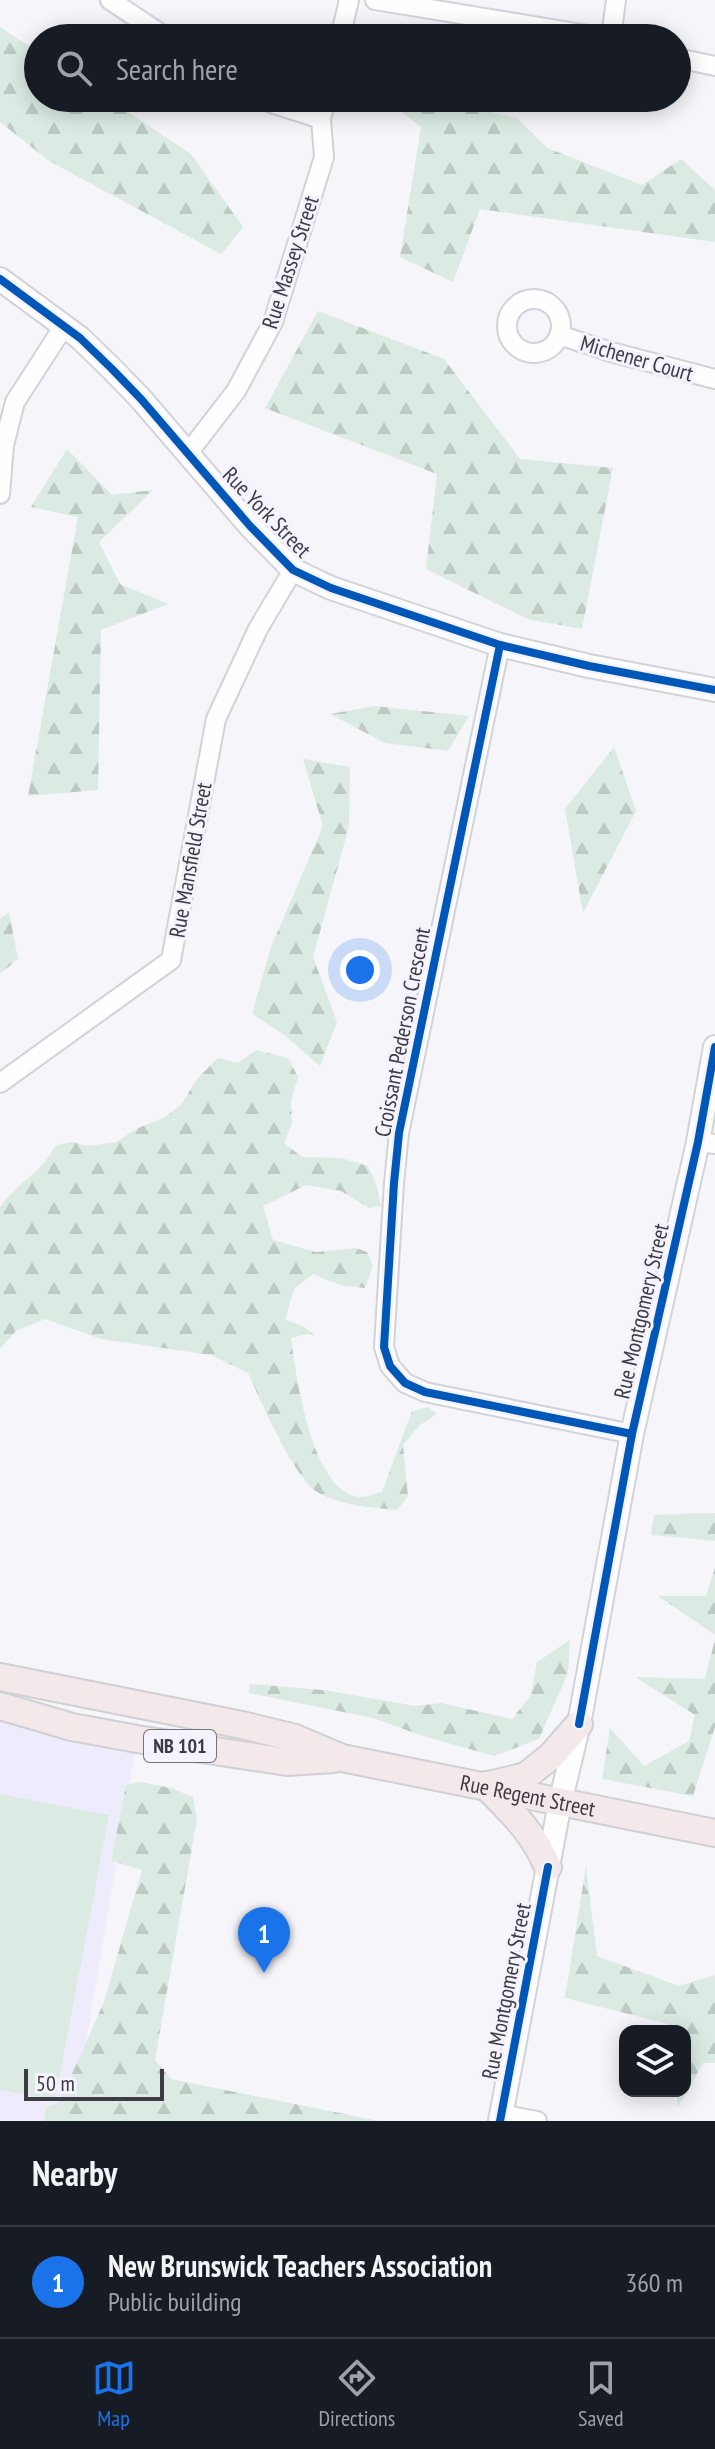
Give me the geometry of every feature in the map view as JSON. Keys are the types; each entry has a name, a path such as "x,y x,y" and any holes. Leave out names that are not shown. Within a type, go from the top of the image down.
{"main road":[{"name":"Rue Regent Street","path":"0,1677 242,1725 295,1738 342,1758 715,1833"},
{"path":"11,1708 51,1708 75,1693"},
{"name":"Rue Regent Street","path":"11,1708 72,1727 287,1762 342,1758"},
{"path":"485,1785 526,1776 551,1756 579,1724"},
{"path":"485,1785 522,1822 537,1843 548,1867"}],"street":[{"path":"110,0 146,24"},
{"path":"343,24 349,0"},
{"path":"375,0 510,24"},
{"path":"611,24 616,0"},
{"path":"691,61 715,66"},
{"path":"299,112 321,119"},
{"name":"Rue Massey Street","path":"188,453 236,391 273,322 324,157 323,112"},
{"name":"Rue York Street","path":"0,279 80,338 122,379 250,526 293,570 331,588 500,645 715,690"},
{"path":"0,494 4,445 15,402 64,326"},
{"name":"Michener Court","path":"559,335 715,379"},
{"name":"Rue Mansfield Street","path":"0,1083 171,960 216,719 258,629 293,570"},
{"name":"Croissant Pederson Crescent","path":"500,645 399,1133 384,1347 390,1366 405,1383 425,1392 632,1434"},
{"name":"Rue Montgomery Street","path":"501,2117 560,1803 579,1724 632,1434 706,1143 715,1047"},
{"path":"501,2117 537,2121"}],"shaded area":[{"path":"0,1706 137,1739 73,2121 0,2121"}],"green space":[{"path":"0,27 24,43 24,112 128,112 191,154 243,227 221,254 49,161 0,122"},
{"path":"401,112 491,112 517,118 547,148 642,185 681,159 715,190 715,242 480,209 453,282 400,257 421,127"},
{"path":"318,311 444,359 520,459 613,468 582,629 527,619 426,569 437,474 265,408"},
{"path":"67,449 112,495 153,490 99,542 120,584 168,604 101,630 98,790 28,796 78,517 31,507"},
{"path":"375,706 469,716 448,751 385,743 330,714"},
{"path":"614,747 636,811 583,913 565,809"},
{"path":"303,759 350,767 349,826 313,957 337,1022 320,1066 284,1035 252,1014 271,947 323,826"},
{"path":"9,912 18,959 0,974 0,919"},
{"path":"256,1050 288,1058 298,1077 291,1101 292,1124 284,1143 302,1157 341,1158 368,1166 377,1187 381,1206 369,1208 341,1191 306,1185 263,1206 273,1240 316,1252 356,1248 367,1252 373,1266 365,1288 340,1285 313,1274 294,1289 285,1319 316,1336 307,1334 291,1338 297,1379 319,1458 331,1479 346,1493 364,1497 382,1492 412,1411 428,1407 437,1414 420,1425 403,1445 408,1496 397,1510 346,1503 317,1492 288,1455 248,1373 211,1355 101,1339 45,1319 16,1331 0,1349 0,1207 7,1198 43,1164 56,1145 72,1142 88,1146 116,1142 181,1105 197,1079 218,1058 238,1063"},
{"path":"715,1513 715,1541 651,1535 654,1515"},
{"path":"715,1568 715,1635 658,1596 706,1596"},
{"path":"715,1639 715,1727 693,1796 602,1779 610,1728 644,1766 689,1741 695,1715 635,1677 705,1679"},
{"path":"570,1640 568,1673 539,1739 494,1756 373,1718 249,1693 250,1684 323,1690 416,1706 441,1703 512,1719 531,1695 537,1662"},
{"path":"141,1782 171,1788 193,1797 197,1819 155,2060 171,2079 379,2121 44,2121 46,2107 59,2103 104,2002 142,1870 111,1861 126,1785"},
{"path":"0,1794 109,1815 55,2101 0,2090"},
{"path":"586,1866 597,1956 679,1986 715,1975 715,2063 703,2063 691,2084 691,2025 668,2025 565,1998"}],"cycle path":[{"path":"0,279 80,338 112,369 250,526 293,570 331,588 500,645 715,690"},
{"path":"500,645 399,1133 384,1347 390,1366 405,1383 425,1392 632,1434"},
{"path":"579,1724 632,1434 698,1142 715,1047"},
{"path":"500,2121 548,1867"}],"place":[{"name":"New Brunswick Teachers Association","path":"264,1973"}]}
